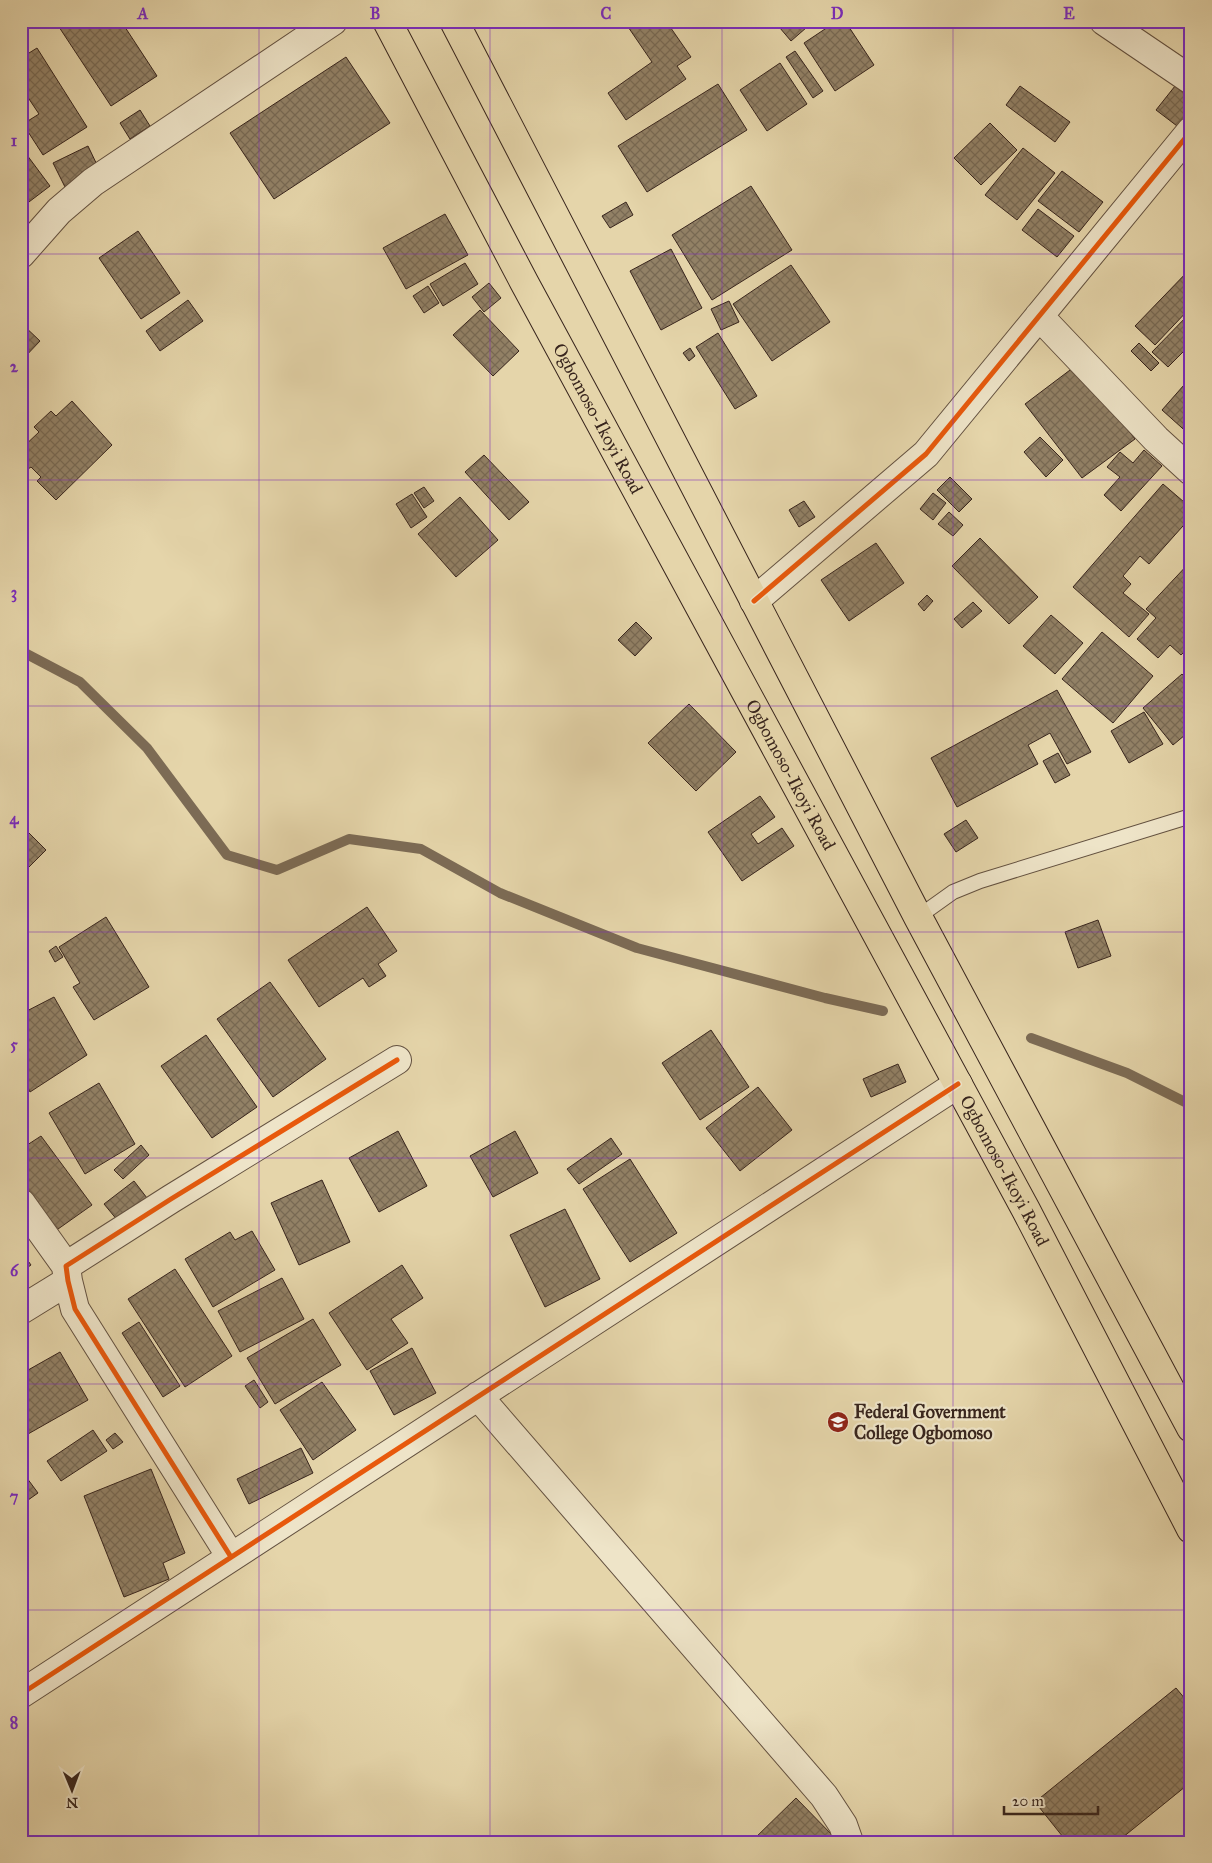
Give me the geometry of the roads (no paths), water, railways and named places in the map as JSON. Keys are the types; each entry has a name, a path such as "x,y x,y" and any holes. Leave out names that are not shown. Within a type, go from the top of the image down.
{"main road":[{"name":"Ogbomoso-Ikoyi Road","path":"387,21 543,317 1026,1210 1191,1529"},
{"path":"454,21 918,917 1191,1428"}],"street":[{"path":"21,254 59,211 93,182 333,21"},
{"path":"1104,21 1191,80"},
{"path":"754,601 926,454 1191,131"},
{"path":"1039,316 1156,439 1191,471"},
{"path":"21,1310 67,1274 171,1199 397,1060"},
{"path":"21,1694 958,1084"},
{"path":"21,1203 67,1274 75,1308 231,1557"},
{"path":"478,1396 824,1796 843,1825 849,1842"}],"lane":[{"path":"918,917 953,892 980,881 1191,816"}],"waterway":[{"path":"21,651 80,682 147,748 227,855 277,870 349,839 421,849 500,893 637,948 825,998 883,1011"},
{"path":"1031,1038 1127,1073 1191,1105"}],"place":[{"name":"Federal Government College Ogbomoso","path":"838,1422"}]}
